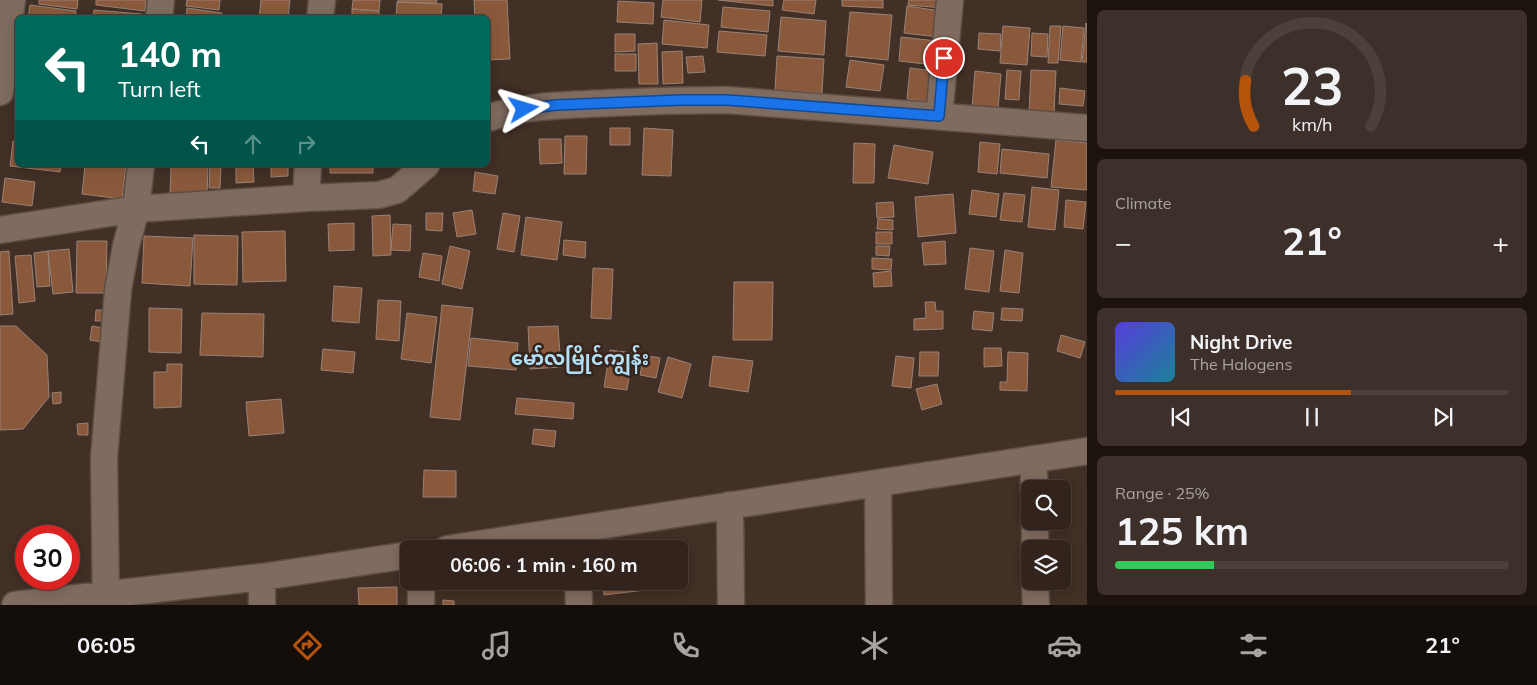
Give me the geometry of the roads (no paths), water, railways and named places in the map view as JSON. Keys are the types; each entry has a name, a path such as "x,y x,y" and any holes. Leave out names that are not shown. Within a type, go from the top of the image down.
{"street":[{"path":"0,92 12,0"},
{"path":"159,15 161,0"},
{"path":"320,15 322,0"},
{"path":"939,116 950,0"},
{"path":"490,117 509,111 556,105 727,100 1087,128"},
{"path":"106,600 104,458 118,290 126,246 136,209 141,167"},
{"path":"306,198 308,167"},
{"path":"0,230 136,209 379,195 397,190 424,167"},
{"path":"565,540 578,539 730,506 1087,451"},
{"path":"1034,459 1034,480"},
{"path":"878,483 878,605"},
{"path":"730,506 731,605"},
{"path":"15,605 106,600 400,555"},
{"path":"262,577 262,605"},
{"path":"421,590 421,605"},
{"path":"578,590 578,605"},
{"path":"1035,590 1036,605"}],"district":[{"name":"မော်လမြိုင်ကျွန်း","path":"580,358"}]}
